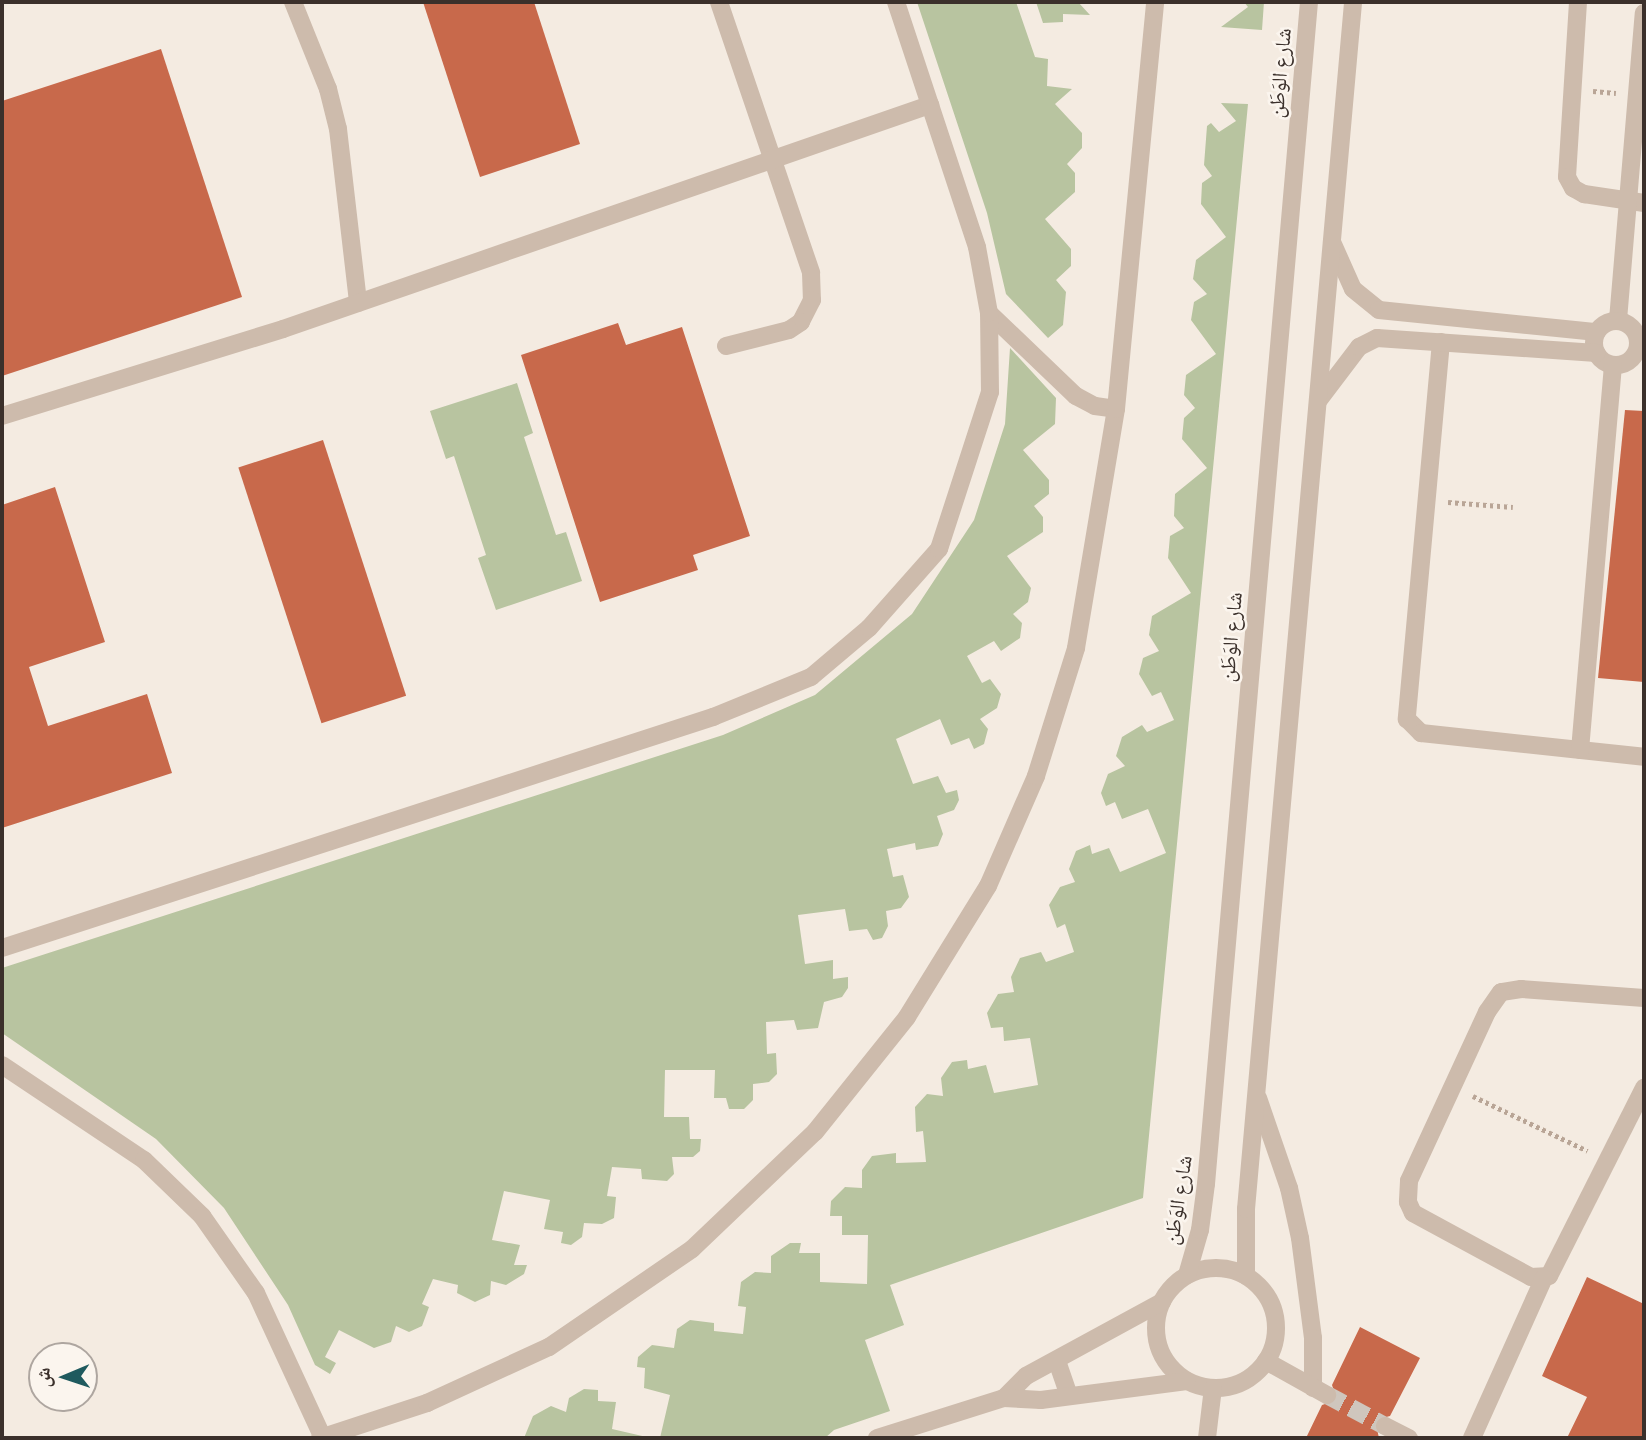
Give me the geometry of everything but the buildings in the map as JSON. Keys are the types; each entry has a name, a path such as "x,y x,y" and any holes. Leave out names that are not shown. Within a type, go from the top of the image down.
{"street":[{"path":"293,2 328,89 338,130 358,303"},
{"path":"719,2 811,273 812,300 801,322 789,330 726,346"},
{"path":"2,948 713,717 811,677 869,628 939,549 990,392 989,313 977,247 896,2"},
{"path":"2,1065 113,1136 202,1216 256,1293 322,1438 427,1404 549,1347 692,1249 815,1132 907,1017 988,886 1035,776 1076,648 1116,409 1155,2"},
{"name":"شارع الوَطَن","path":"1187,1275 1200,1230 1206,1184 1309,2"},
{"path":"1246,1276 1244,1231 1255,1093 1353,2"},
{"path":"1578,2 1566,164 1573,188 1636,202"},
{"path":"1618,320 1636,202 1637,94 1644,13"},
{"path":"2,416 358,303 930,105"},
{"path":"1332,243 1358,296 1386,312 1597,332"},
{"path":"989,313 1076,396 1095,406 1116,409"},
{"path":"1318,401 1368,341 1387,337 1596,353 1614,365 1628,362 1641,343 1630,325 1618,320 1605,323 1597,332 1596,353"},
{"path":"1441,342 1407,719 1421,733 1644,757"},
{"path":"1580,750 1614,365"},
{"path":"1544,1278 1520,1272 1413,1213 1408,1202 1409,1181 1487,1012 1501,992 1521,989 1644,998"},
{"path":"1472,1438 1544,1278 1555,1272 1644,1088"},
{"path":"1255,1093 1289,1188 1300,1238 1320,1392 1266,1361"},
{"path":"877,1438 904,1434 1004,1398 1026,1376 1162,1302 1187,1275 1210,1268 1246,1276 1264,1292 1274,1314 1274,1338 1266,1361 1237,1384 1213,1388 1187,1381 1029,1401 1004,1398"},
{"path":"1162,1302 1156,1327 1161,1352 1187,1381"},
{"path":"1057,1361 1069,1396"},
{"path":"1207,1438 1213,1388"},
{"path":"1385,1426 1409,1438"}],"path":[{"path":"1571,89 1637,94"},
{"path":"1427,500 1513,507"},
{"path":"1453,1086 1609,1161"}],"green space":[{"path":"917,2 1016,2 1035,57 1048,59 1047,86 1072,89 1055,104 1082,133 1082,148 1067,164 1075,173 1075,192 1045,219 1071,249 1071,266 1056,280 1066,292 1063,325 1048,338 1006,294 987,213"},
{"path":"1036,2 1078,2 1090,15 1063,14 1063,22 1043,23"},
{"path":"1244,2 1264,2 1262,30 1221,27 1248,7"},
{"path":"1221,103 1248,104 1143,1198 890,1285 904,1325 865,1340 890,1411 834,1430 825,1438 660,1438 670,1395 644,1388 645,1368 637,1367 638,1357 652,1345 674,1348 677,1329 690,1320 714,1323 714,1331 743,1334 746,1307 738,1306 741,1282 755,1272 771,1273 771,1256 790,1243 801,1243 799,1253 820,1253 820,1282 867,1284 868,1235 842,1235 842,1216 830,1216 831,1201 845,1187 862,1188 862,1170 872,1156 896,1153 896,1163 926,1162 923,1131 916,1132 915,1107 927,1094 943,1096 941,1078 952,1062 967,1060 968,1069 986,1065 994,1093 1038,1085 1030,1038 1004,1041 1003,1027 991,1028 987,1013 998,994 1014,992 1011,977 1020,958 1041,952 1046,962 1074,952 1065,924 1057,928 1049,905 1060,887 1075,882 1069,869 1076,851 1090,845 1092,854 1109,848 1120,872 1166,853 1148,809 1122,819 1115,802 1106,806 1101,793 1108,774 1125,766 1116,756 1122,737 1142,725 1147,732 1174,720 1161,692 1152,696 1139,674 1143,658 1159,651 1149,635 1152,616 1191,593 1168,558 1170,536 1184,528 1174,516 1175,494 1207,468 1182,439 1184,418 1195,408 1184,395 1186,375 1216,354 1191,320 1194,302 1207,294 1193,279 1196,260 1226,237 1201,204 1202,183 1212,176 1204,165 1207,126 1211,123 1219,132 1236,121"},
{"path":"1010,348 1056,398 1055,424 1023,450 1049,480 1049,494 1034,506 1043,517 1043,532 1007,556 1031,588 1028,602 1013,614 1022,623 1020,638 1001,651 994,641 967,656 982,683 990,679 1001,694 997,708 980,719 988,729 984,744 974,749 969,738 951,745 940,719 896,739 913,784 938,776 946,793 957,790 959,800 954,810 937,816 943,834 938,846 916,850 915,843 887,849 893,877 903,875 909,897 901,908 886,911 888,926 882,938 873,940 867,929 849,931 845,909 798,915 805,964 833,960 833,979 848,977 848,988 842,997 824,1002 818,1028 797,1030 794,1020 766,1022 767,1054 776,1053 777,1074 769,1082 753,1084 753,1100 744,1109 729,1109 726,1098 714,1098 715,1070 665,1070 664,1117 689,1117 690,1139 701,1139 700,1151 693,1157 672,1157 674,1174 667,1181 642,1179 641,1169 612,1167 607,1196 616,1197 614,1218 602,1224 584,1223 582,1237 571,1245 561,1243 563,1232 544,1229 550,1200 504,1191 492,1240 520,1245 514,1265 527,1265 524,1274 506,1285 491,1281 490,1295 475,1302 457,1293 458,1285 433,1279 422,1304 429,1307 422,1326 409,1332 396,1326 391,1342 374,1348 339,1330 325,1357 336,1363 330,1374 315,1365 288,1305 224,1208 156,1139 2,1033 2,968 723,735 815,695 912,614 974,520 1005,424"},
{"path":"517,383 533,433 524,437 556,535 566,532 582,581 496,610 478,558 486,555 454,456 446,459 430,411"},
{"path":"584,1389 598,1390 598,1401 616,1402 612,1429 651,1438 524,1438 533,1416 551,1406 566,1412 569,1398"}],"tunnel":[{"path":"1327,1395 1385,1426"}]}
